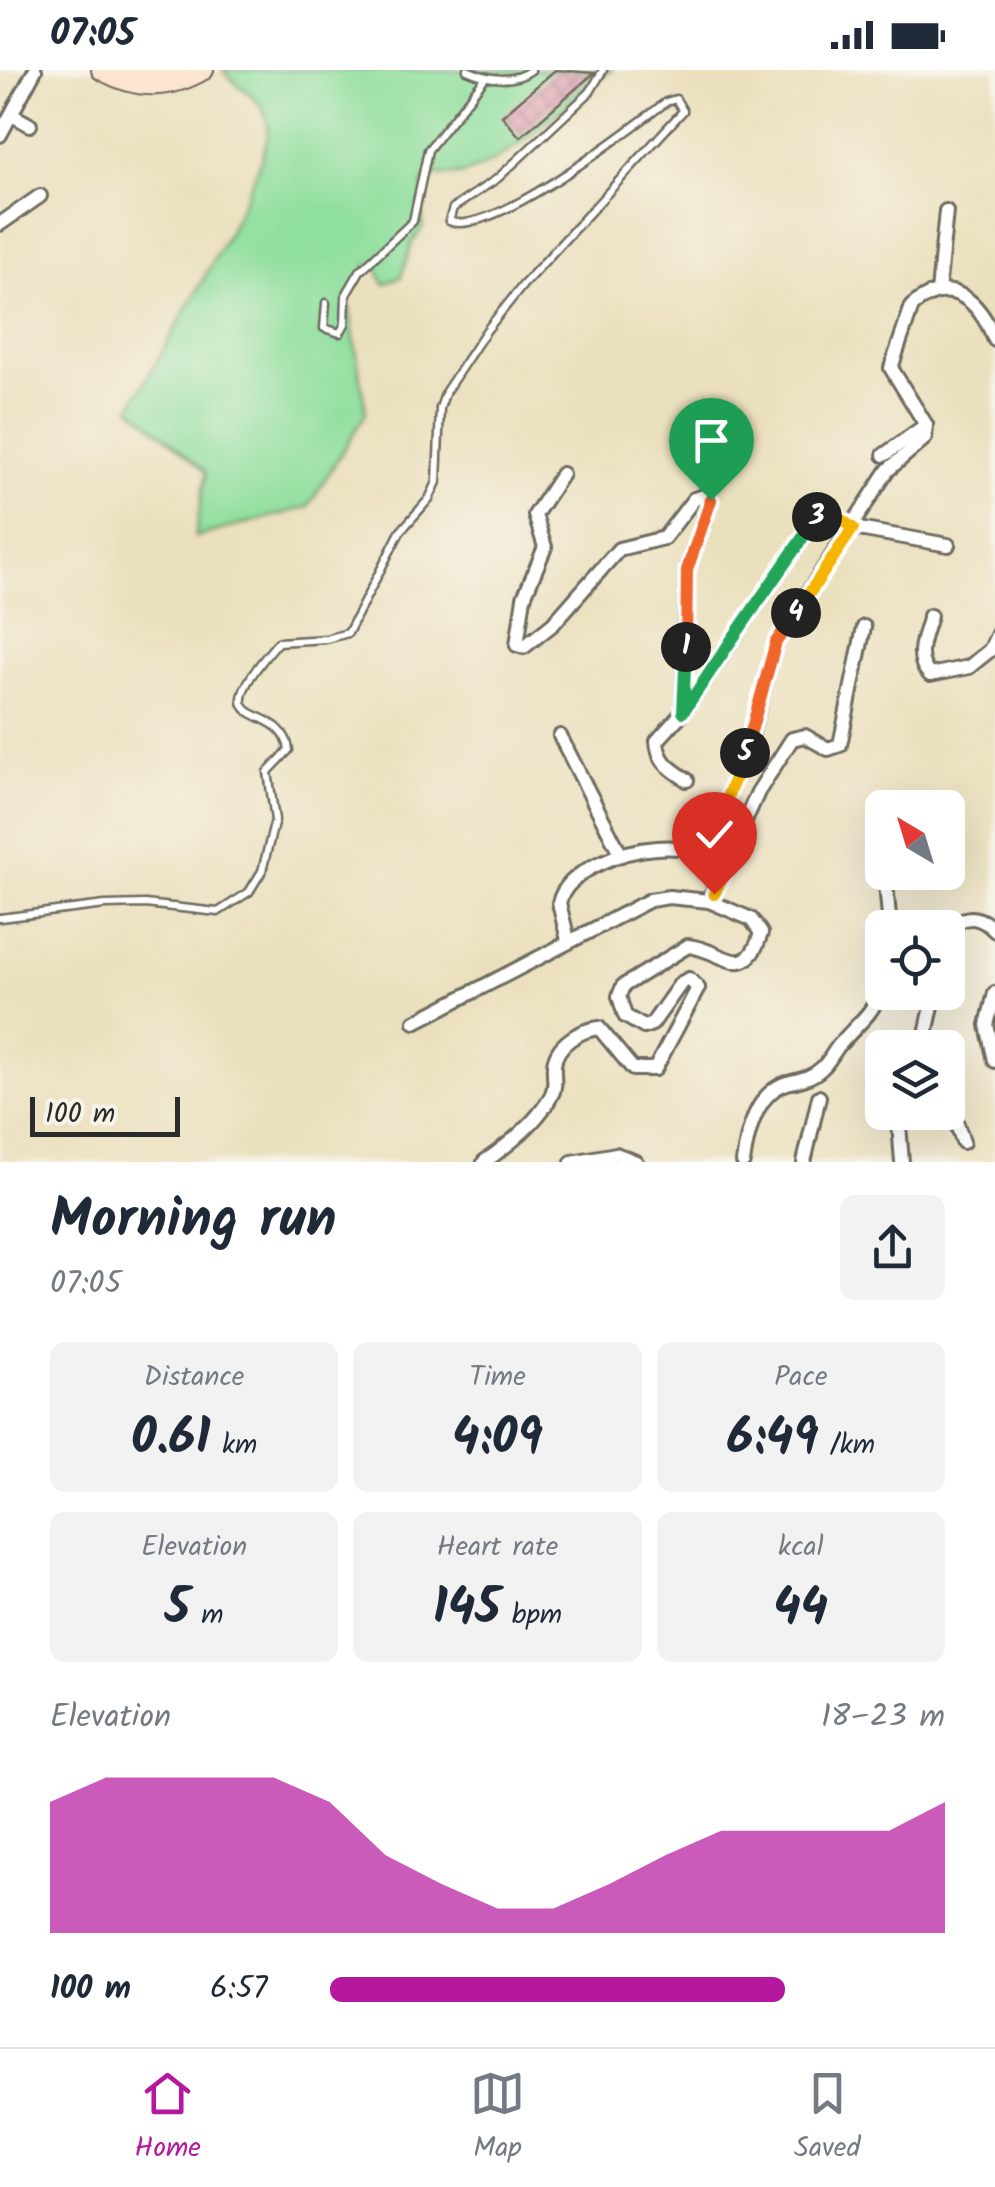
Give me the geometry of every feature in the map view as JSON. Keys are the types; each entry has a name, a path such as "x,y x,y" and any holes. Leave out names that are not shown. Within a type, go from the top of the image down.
{"main road":[{"path":"115,72 176,70"},
{"path":"115,72 160,87 204,70"}],"street":[{"path":"0,135 35,70"},
{"path":"12,115 30,125"},
{"path":"0,224 40,196"},
{"path":"938,292 946,211"},
{"path":"568,940 560,903 562,892 573,879 621,855 657,848 688,848 710,840 749,743 776,642 888,470 925,438 926,425 891,368 912,306 938,292 960,294 974,302 995,340"},
{"path":"884,455 926,425"},
{"path":"562,474 535,515 545,546 524,597 516,645 524,647 553,624 619,549 664,538 694,500 707,495 711,500 687,570 683,712"},
{"path":"688,780 665,765 657,741 683,712 824,507 853,528 948,545"},
{"path":"930,616 920,654 921,666 930,675 969,667 991,649"},
{"path":"709,901 758,792 792,739 805,736 828,750 840,745 864,627"},
{"path":"560,736 621,855"},
{"path":"710,840 733,854"},
{"path":"415,1022 650,900 669,896 709,901 751,919 761,933 756,950 743,961 732,962 688,946 624,986 619,996 626,1016 644,1027 652,1024 682,983 689,979 698,988 656,1069 633,1069 599,1028 580,1033 558,1052 554,1063 556,1085 539,1114 484,1162"},
{"path":"965,920 980,919 995,931"},
{"path":"995,993 987,1025 995,1062"},
{"path":"743,1162 747,1132 766,1098 776,1088 822,1069 874,1010"},
{"path":"804,1162 820,1097"},
{"path":"899,1130 902,1162"},
{"path":"959,1130 963,1142"},
{"path":"572,1162 615,1158 636,1162"}],"lane":[{"path":"467,70 485,78 517,78 531,70"},
{"path":"0,918 105,904 218,912 250,892 262,872 274,820 268,772 289,750 280,733 246,713 240,696 244,685 278,642 326,640 348,632 400,532 429,500 437,482 440,408 446,391 486,331 523,286 683,111 676,99 666,102 532,196 492,216 456,224 448,220 453,208 498,178 590,92 603,70"},
{"path":"326,302 324,328 340,333 345,324 345,300 360,271 413,221 428,150 485,78"},
{"path":"991,649 995,632"}],"green space":[{"path":"223,70 612,70 502,155 478,168 455,175 434,174 423,182 423,227 412,243 401,277 384,284 375,264 367,265 348,298 366,413 308,507 195,537 206,472 131,407 234,222 264,149 268,126 262,107"}],"building":[{"path":"555,70 594,73 520,137 502,116"}],"route":[{"path":"711,500 687,570 683,712 824,507 853,528 776,642 749,743 728,804 710,840 722,851 733,854 714,894"}]}
